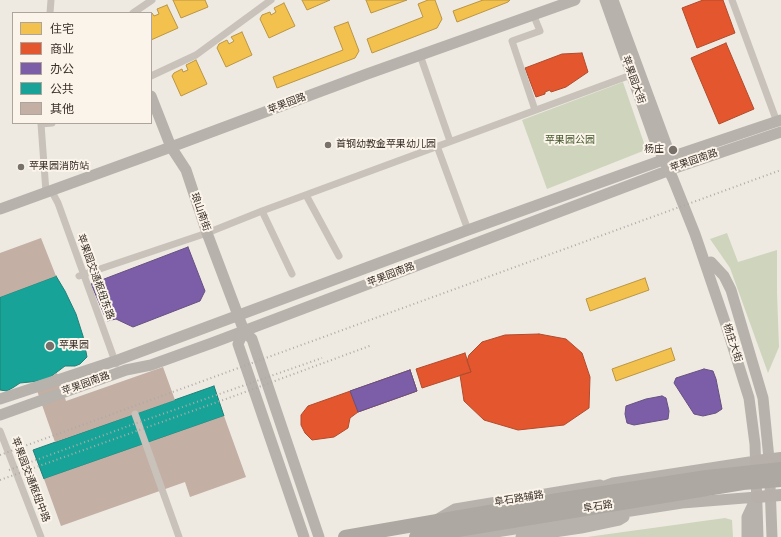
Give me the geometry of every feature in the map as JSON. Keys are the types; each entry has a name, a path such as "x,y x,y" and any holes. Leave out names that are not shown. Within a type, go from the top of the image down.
{"highway":[{"name":"阜石路","path":"345,537 564,499 707,477 781,469"},
{"name":"阜石路","path":"416,537 743,483 781,480"}],"main road":[{"name":"苹果园路","path":"0,209 574,0"},
{"name":"苹果园大街","path":"604,0 656,144 667,158"},
{"name":"苹果园大街","path":"613,0 667,158"},
{"name":"琅山南街","path":"152,99 171,147 186,170 207,233 244,331 252,339 319,537"},
{"name":"苹果园南路","path":"0,399 114,361 667,158 780,125"},
{"name":"苹果园南路","path":"0,414 119,372 151,365 244,331 672,169 780,125"},
{"name":"杨庄大街","path":"667,158 711,262 724,276 731,290 760,383 764,398 768,496 772,537"},
{"name":"杨庄大街","path":"672,169 744,378 752,415 767,460"},
{"path":"244,331 238,344 304,537"},
{"name":"阜石路","path":"339,537 558,504 613,483 767,460"},
{"name":"杨庄大街","path":"758,537 768,496"},
{"path":"748,537 747,517 768,496"},
{"path":"763,537 768,496"},
{"name":"阜石路","path":"464,537 682,503 768,496"},
{"path":"520,537 581,528 619,520 641,509"}],"street":[{"path":"50,12 51,0"},
{"path":"135,12 152,0"},
{"path":"152,76 196,55 271,0"},
{"path":"732,0 780,125"},
{"path":"533,14 540,31 512,41 535,110"},
{"path":"420,55 450,141"},
{"path":"81,275 207,233 262,211 631,75"},
{"path":"40,124 48,191"},
{"path":"437,146 468,230"},
{"name":"苹果园交通枢纽东路","path":"48,191 58,202 81,275 119,372"},
{"path":"306,195 339,256"},
{"path":"262,211 292,274"},
{"path":"134,414 179,537"},
{"name":"苹果园交通枢纽中路","path":"0,431 41,537"}],"green space":[{"name":"苹果园公园","path":"623,82 645,146 643,151 547,189 522,120"},
{"path":"727,233 738,262 777,250 779,347 768,373 730,268 710,239"},
{"path":"725,518 732,520 733,537 587,537"}],"building: 住宅":[{"path":"173,0 205,0 208,7 181,18"},
{"path":"302,0 330,0 307,10"},
{"path":"366,0 407,0 371,13"},
{"path":"428,0 435,0 442,19 437,28 372,53 367,39 423,17 418,4"},
{"path":"483,0 510,0 457,22 453,11"},
{"path":"284,3 295,26 269,38 260,19 262,15 270,12 271,15 276,12 274,8"},
{"path":"167,5 178,28 152,40 152,13 154,16 159,14 157,9"},
{"path":"348,22 359,51 355,58 277,88 273,77 343,50 334,27"},
{"path":"242,32 252,55 226,67 217,48 219,44 227,40 229,44 234,41 231,37"},
{"path":"196,60 207,84 181,96 172,76 174,73 182,69 183,72 188,70 186,65"},
{"path":"645,278 649,290 590,311 586,299"},
{"path":"671,348 675,360 616,381 612,369"}],"building: 商业":[{"path":"703,0 723,0 735,33 697,48 682,8"},
{"path":"726,43 754,109 719,124 691,58"},
{"path":"582,53 588,72 566,87 551,92 550,90 545,92 545,94 536,97 525,68 562,54"},
{"path":"539,334 566,339 582,353 590,377 589,408 564,425 518,430 484,420 464,401 460,375 471,372 467,361 469,355 482,342 505,335"},
{"path":"465,353 471,372 422,388 416,369"},
{"path":"410,370 417,391 358,412 350,418 348,428 334,437 312,440 305,433 301,425 301,415 308,406"}],"building: 办公":[{"path":"188,247 205,291 200,301 133,327 116,319 107,321 91,284"},
{"path":"704,369 713,371 722,409 716,413 703,416 694,414 674,383 676,378"},
{"path":"410,370 417,391 358,412 350,391"},
{"path":"662,396 666,398 669,411 668,419 634,425 627,423 625,414 626,406 646,399"}],"building: 公共":[{"path":"56,276 76,314 83,336 87,357 80,364 75,366 65,366 49,378 40,381 20,383 7,391 0,390 0,297"},
{"path":"214,386 224,416 44,479 33,450"}],"building: 其他":[{"path":"41,238 56,276 0,297 0,253"},
{"path":"163,367 175,400 55,442 34,382 49,378 57,373 66,401"},
{"path":"224,416 246,477 190,497 185,482 61,526 44,479"}],"railway":[{"path":"0,455 781,170"},
{"path":"0,480 372,345"},
{"path":"9,470 322,358"}],"place":[{"name":"首钢幼教金苹果幼儿园","path":"328,145"},
{"name":"杨庄","path":"673,150"},
{"name":"苹果园消防站","path":"21,167"},
{"name":"苹果园","path":"50,346"}]}
